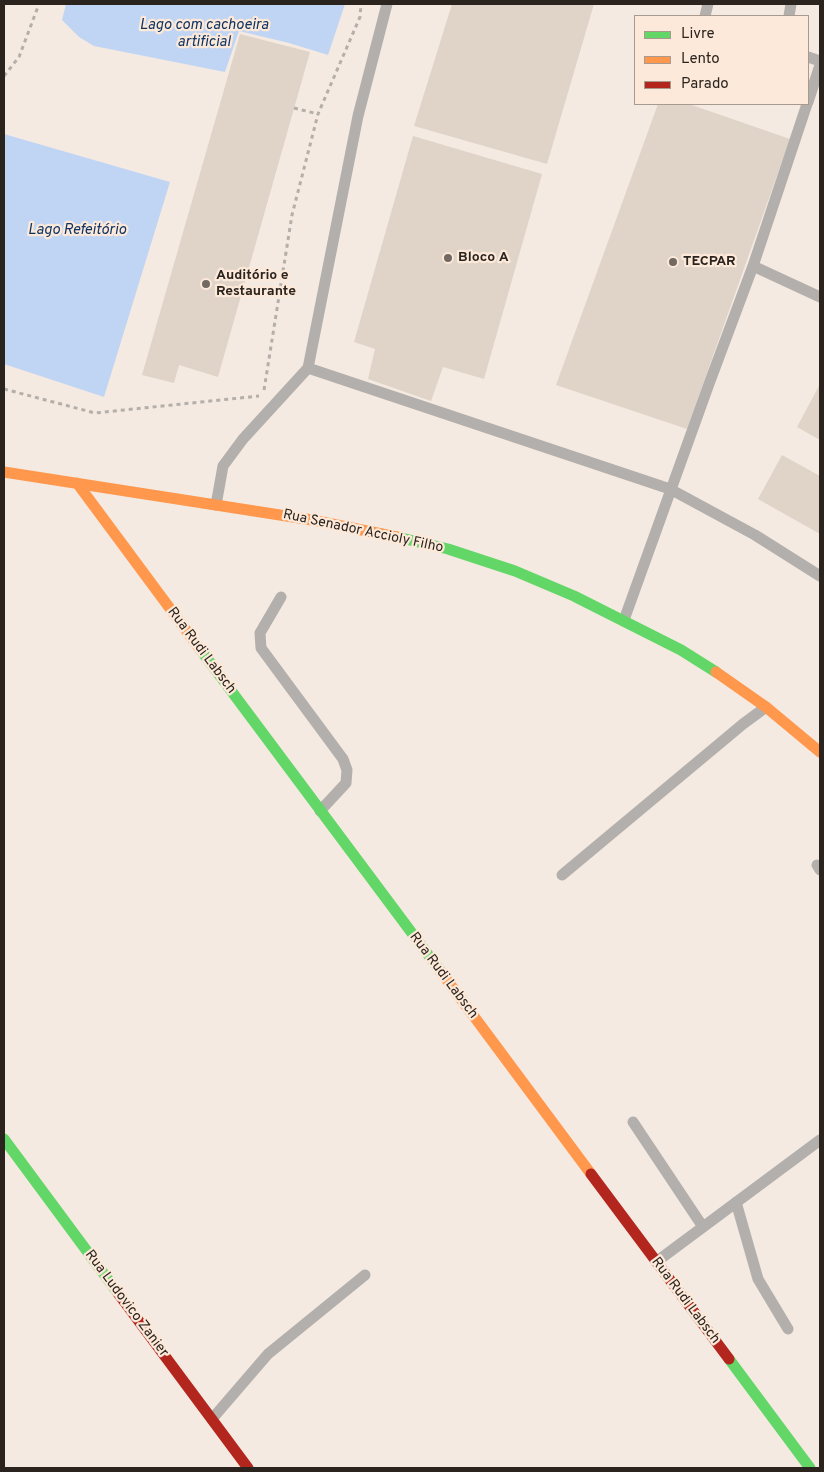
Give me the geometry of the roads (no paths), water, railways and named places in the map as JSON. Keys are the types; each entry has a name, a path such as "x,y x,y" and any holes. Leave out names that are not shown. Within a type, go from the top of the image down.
{"street":[{"name":"Rua Senador Accioly Filho","path":"4,472 348,527 448,549 515,571 574,596 681,650 727,679 766,707 820,752"},
{"name":"Rua Rudi Labsch","path":"77,483 810,1468"},
{"name":"Rua Ludovico Zanier","path":"4,1139 248,1468"}],"lane":[{"path":"216,505 224,466 242,439 308,368 358,116 387,4"},
{"path":"809,100 820,65"},
{"path":"624,620 670,489 753,266 807,105"},
{"path":"753,266 820,297"},
{"path":"308,368 670,489 755,535 820,576"},
{"path":"281,597 260,633 261,648 343,759 347,770 346,783 320,811"},
{"path":"562,875 742,724 766,707"},
{"path":"633,1122 703,1227"},
{"path":"656,1262 820,1140"},
{"path":"736,1202 758,1279 788,1329"},
{"path":"212,1419 268,1354 365,1275"}],"water":[{"name":"Lago com cachoeira artificial","path":"66,4 345,4 328,55 239,31 225,72 94,46 79,37 62,20"},
{"name":"Lago Refeitório","path":"4,134 170,182 104,397 4,364"}],"place":[{"name":"Bloco A","path":"448,258"},
{"name":"TECPAR","path":"673,262"},
{"name":"Auditório e Restaurante","path":"206,284"}]}
